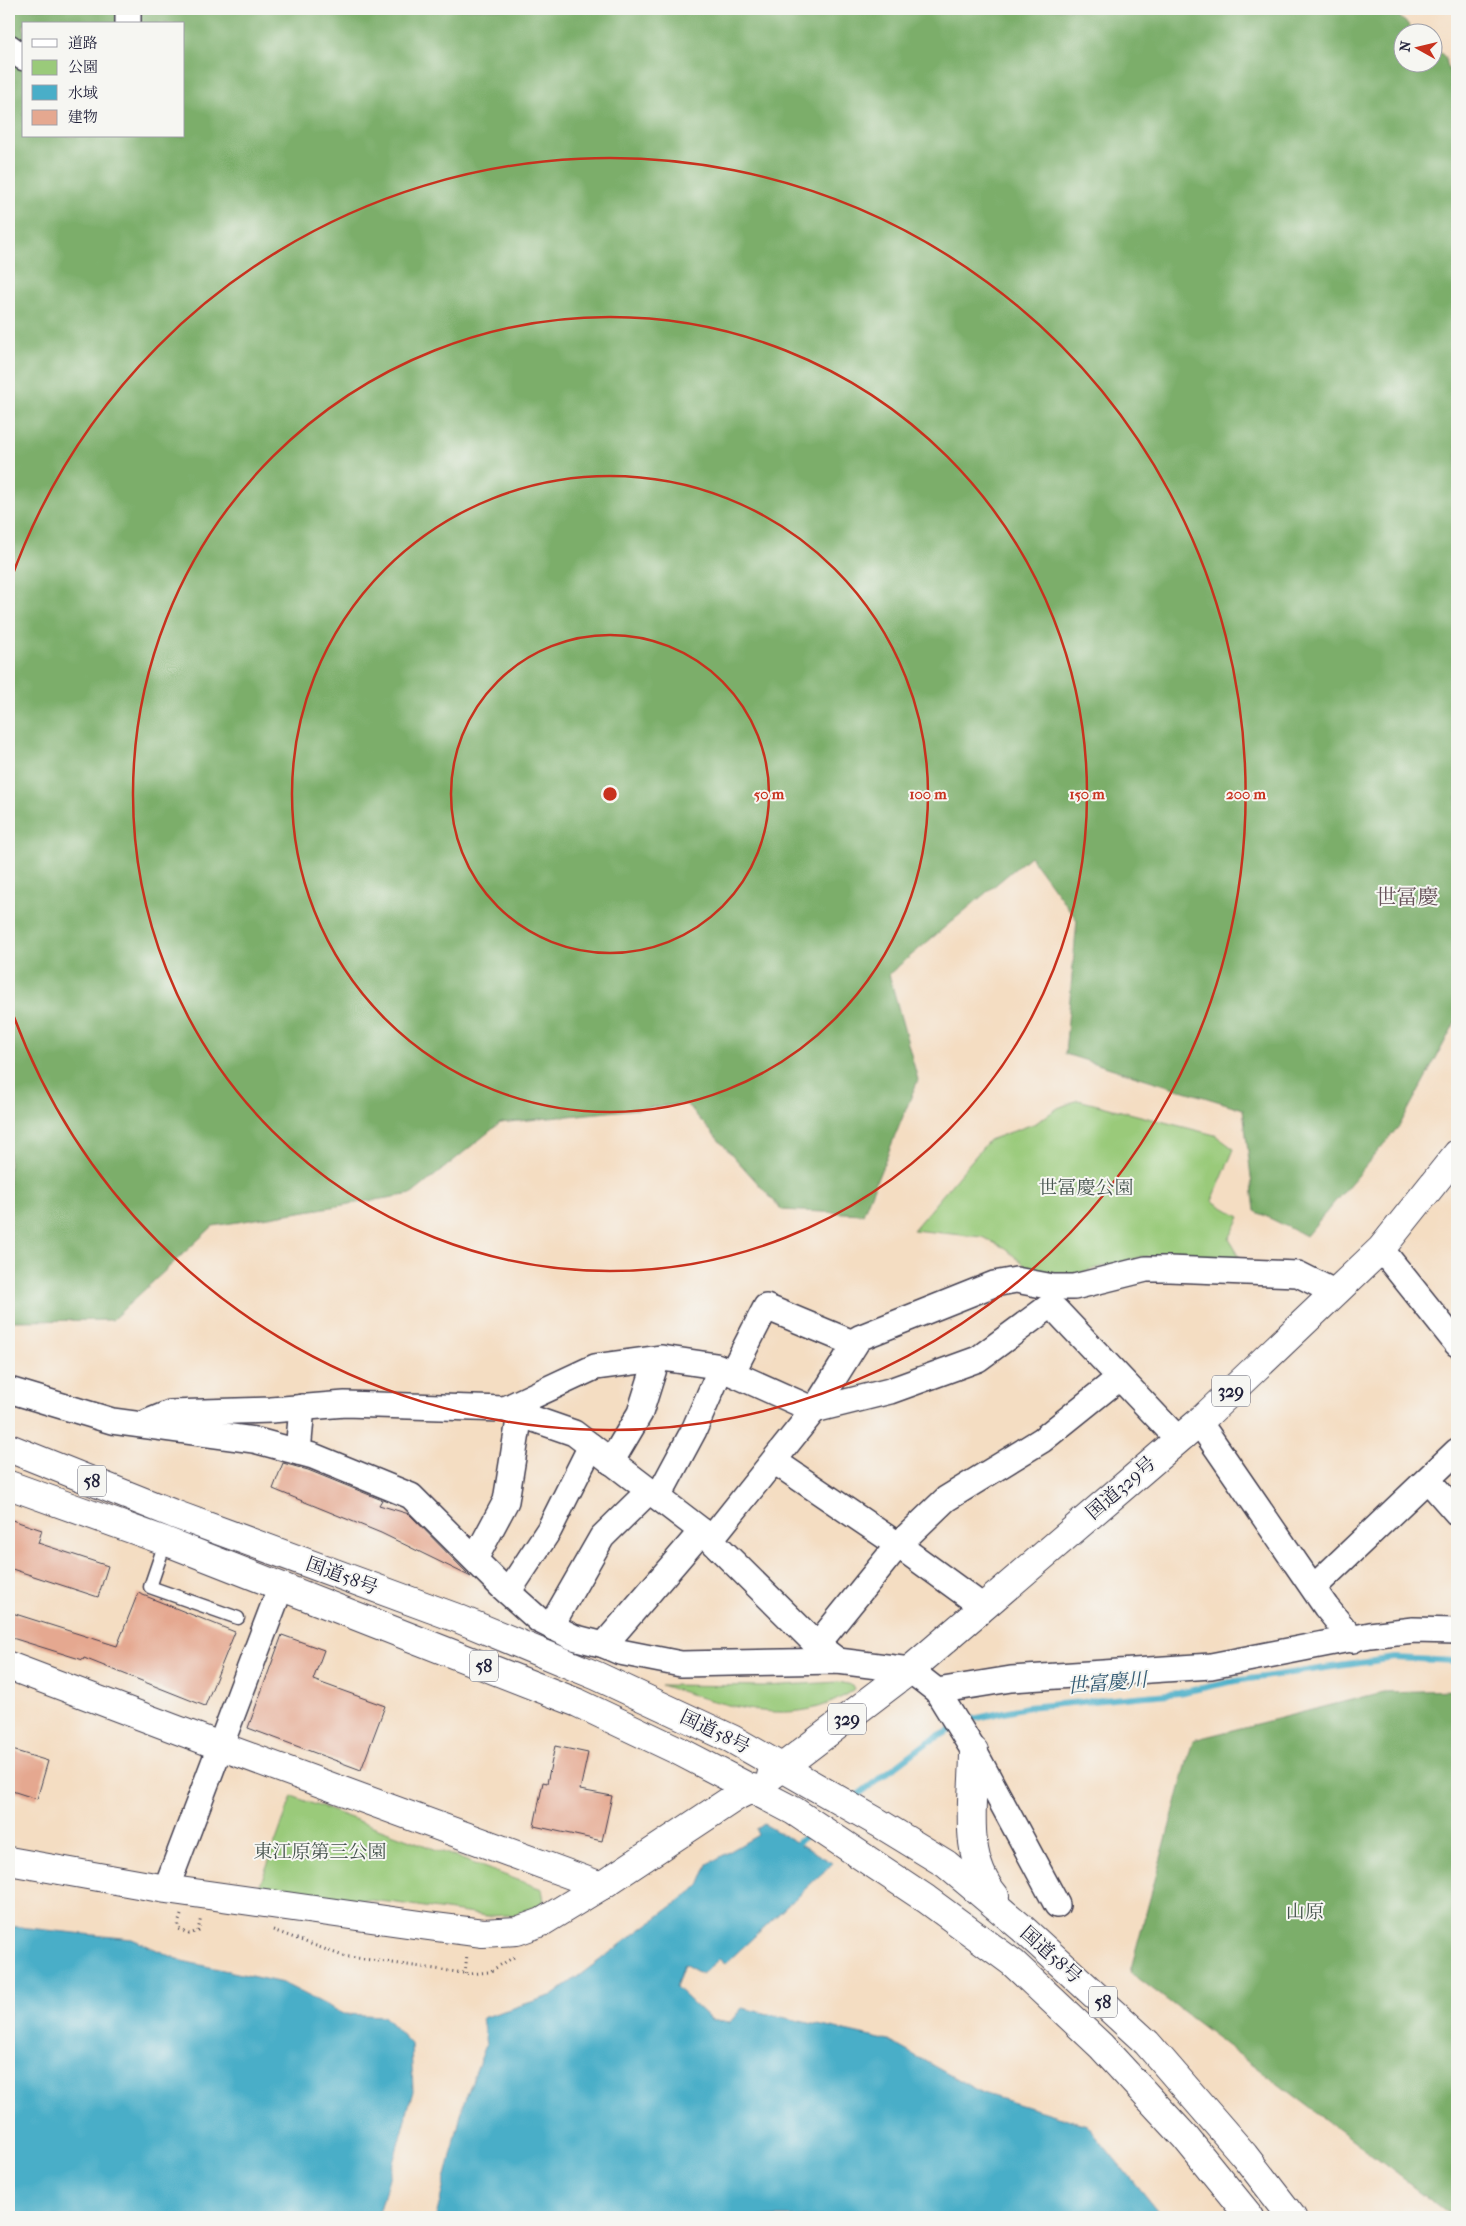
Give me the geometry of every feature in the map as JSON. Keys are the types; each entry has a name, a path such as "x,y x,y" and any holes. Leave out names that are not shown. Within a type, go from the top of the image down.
{"main road":[{"name":"国道329号","path":"9,1861 166,1889 483,1933 517,1931 542,1922 601,1886 737,1796 754,1788 784,1768 910,1670 1177,1438 1199,1422 1381,1248 1455,1161"},
{"name":"国道58号","path":"9,1448 170,1527 281,1586 578,1703 754,1788 794,1811 926,1898 1013,1963 1101,2046 1185,2137 1250,2217"},
{"name":"国道58号","path":"9,1485 170,1527 492,1632 615,1685 732,1739 819,1787 946,1864 1022,1928 1147,2043 1244,2155 1292,2217"},
{"path":"9,1666 601,1886"},
{"path":"974,1751 972,1830 977,1867 988,1888 1022,1928"}],"street":[{"path":"128,9 128,22"},
{"path":"9,47 22,57"},
{"path":"1381,1248 1457,1344"},
{"path":"604,1645 774,1461 814,1410 859,1338 994,1284 1016,1280 1052,1286 1074,1287 1146,1269 1178,1269 1298,1274 1334,1292"},
{"path":"551,1626 602,1537 654,1494 694,1430 726,1370 766,1307 855,1344"},
{"path":"512,1411 595,1367 657,1359 716,1366 814,1410 890,1391 978,1359 1047,1308 1056,1310 1177,1438"},
{"path":"612,1462 640,1413 657,1359"},
{"path":"837,1374 847,1402"},
{"path":"817,1645 898,1544 946,1499 1042,1440 1119,1378"},
{"path":"9,1390 112,1421 254,1440 298,1452 411,1496 508,1592 540,1620 573,1637 604,1645 620,1652 681,1664 838,1661 910,1670 937,1691 974,1751 1057,1905"},
{"path":"138,1425 170,1413 345,1404 512,1411 574,1433 654,1494 706,1535 817,1645 838,1661"},
{"path":"298,1452 302,1407"},
{"path":"475,1559 506,1500 512,1411"},
{"path":"1199,1422 1326,1606 1353,1640"},
{"path":"508,1592 548,1530 591,1446"},
{"path":"1314,1586 1457,1452"},
{"path":"774,1461 898,1544 983,1607"},
{"path":"1428,1480 1457,1513"},
{"path":"166,1889 281,1586"},
{"path":"937,1691 1011,1679 1211,1666 1353,1640 1370,1635 1413,1630 1457,1632"}],"lane":[{"path":"170,1527 150,1587 238,1618"}],"path":[{"path":"184,1910 179,1919 179,1930 188,1934 198,1931 201,1914"}],"green space":[{"path":"9,9 1390,9 1405,22 1394,22 1394,72 1444,72 1445,57 1457,96 1457,1019 1400,1125 1306,1236 1255,1211 1243,1109 1065,1054 1077,920 1030,856 889,974 918,1080 863,1214 782,1210 686,1104 500,1123 412,1194 213,1226 112,1320 9,1321"},
{"name":"世冨慶公園","path":"1078,1100 1215,1135 1234,1149 1212,1201 1240,1217 1229,1239 1247,1269 1193,1255 1140,1257 1067,1276 1032,1272 1005,1248 982,1237 913,1230 989,1140 1036,1123 1058,1108"},
{"path":"839,1682 852,1685 854,1689 832,1702 808,1710 784,1712 759,1711 734,1706 661,1685 766,1686"},
{"name":"山原","path":"1457,1690 1457,2217 1454,2217 1130,1972 1193,1740 1383,1692"},
{"name":"東江原第三公園","path":"292,1796 542,1889 544,1901 537,1906 513,1915 487,1916 397,1903 259,1888"}],"water":[{"path":"764,1824 833,1863 725,1964 719,1959 702,1974 684,1964 676,1987 710,2019 730,2022 742,2008 889,2041 982,2093 1087,2125 1162,2217 436,2217 464,2102 486,2045 482,2018 553,1995 699,1886 708,1864 758,1835 757,1829"},
{"path":"9,1926 132,1939 182,1961 283,1983 344,2014 384,2016 411,2044 413,2091 378,2217 9,2217"}],"building":[{"path":"283,1463 308,1470 382,1500 379,1505 409,1514 471,1577 381,1533 273,1489"},
{"path":"9,1519 42,1530 38,1543 108,1566 98,1597 9,1568"},
{"path":"138,1593 235,1632 205,1706 84,1658 83,1660 9,1637 9,1612 117,1646"},
{"path":"282,1635 324,1650 313,1680 385,1706 361,1770 248,1728"},
{"path":"555,1746 588,1753 580,1790 612,1796 602,1841 534,1826 543,1782 547,1783"},
{"path":"9,1749 48,1761 37,1799 9,1790"}],"waterway":[{"name":"世富慶川","path":"962,1724 973,1719 1027,1707 1179,1693 1235,1681 1395,1658 1457,1661"},
{"name":"世富慶川","path":"851,1800 928,1742 953,1729"},
{"name":"世富慶川","path":"799,1842 812,1831"}],"district":[{"name":"世冨慶","path":"1407,897"}]}
